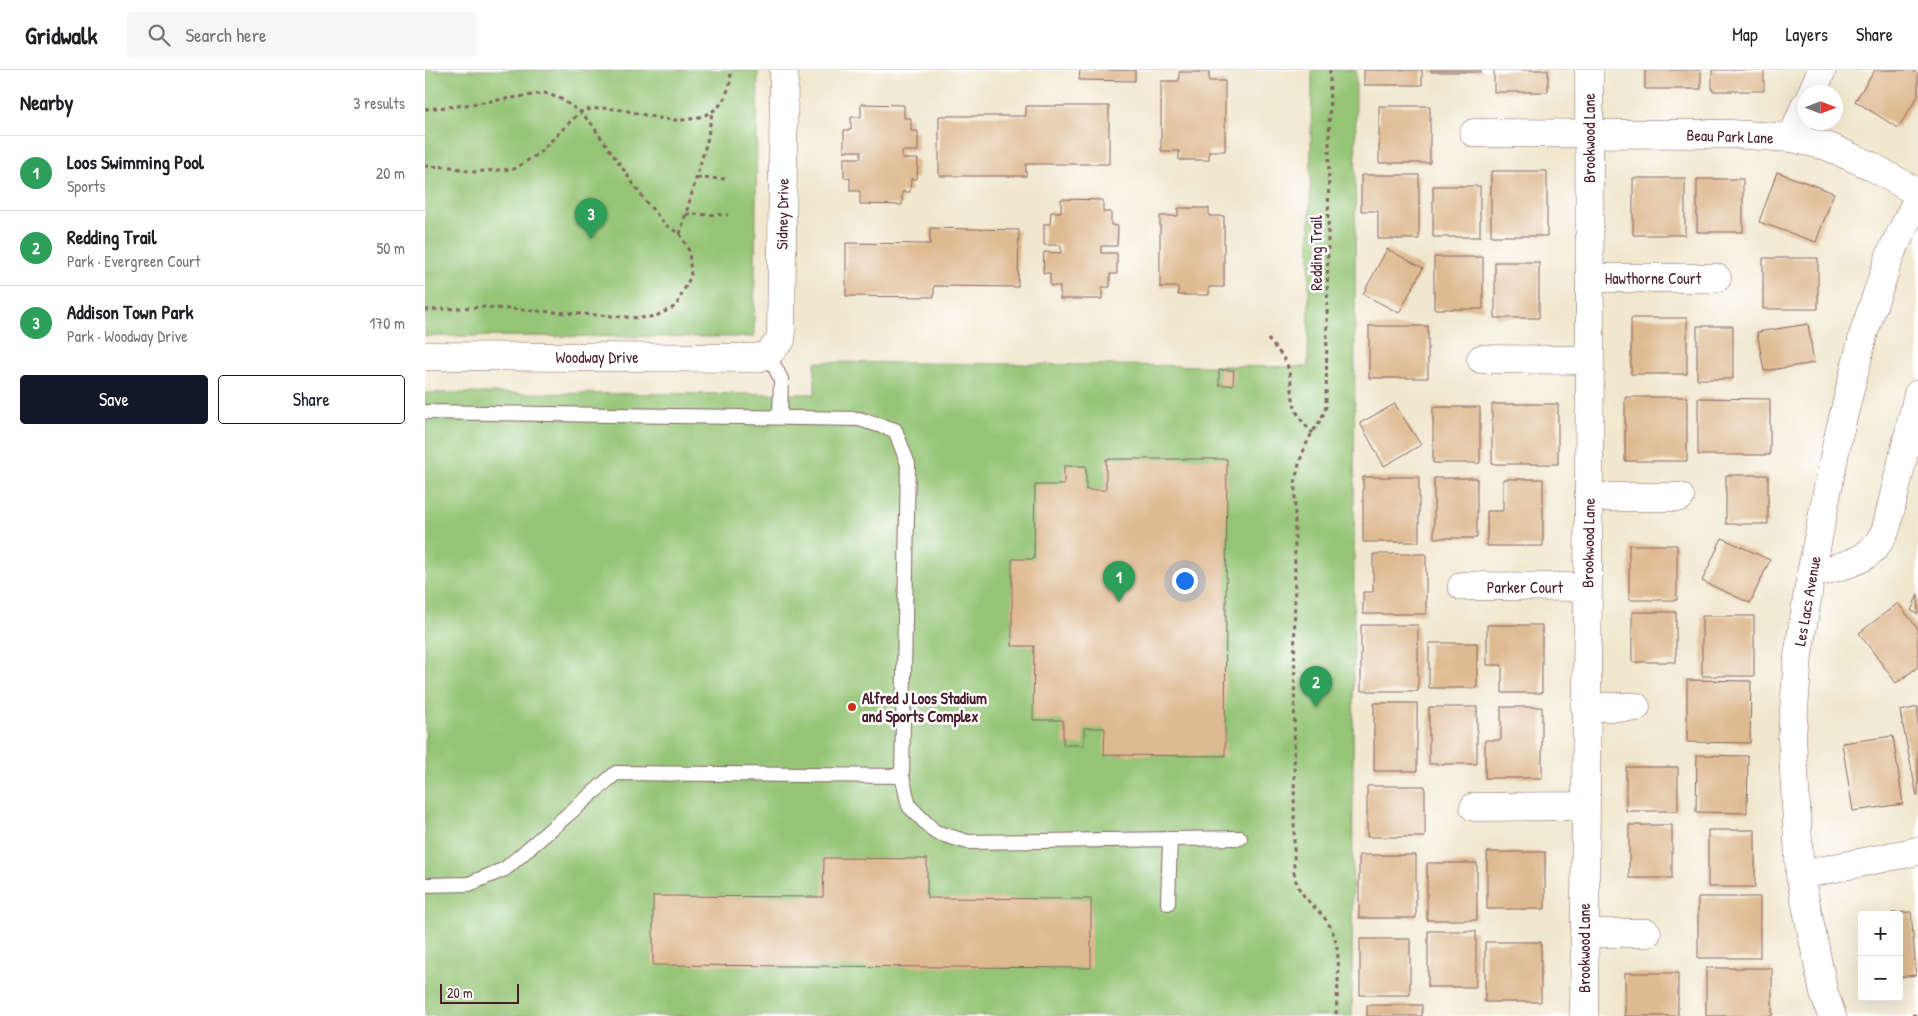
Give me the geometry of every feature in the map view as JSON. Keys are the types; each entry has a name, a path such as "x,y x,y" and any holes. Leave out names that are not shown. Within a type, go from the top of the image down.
{"street":[{"name":"Sidney Drive","path":"768,354 781,340 784,70"},
{"name":"Brookwood Lane","path":"1584,1016 1585,707 1590,360 1589,70"},
{"path":"1815,85 1822,70"},
{"path":"1792,138 1798,123"},
{"name":"Beau Park Lane","path":"1474,133 1731,134 1792,138 1829,147 1877,169 1918,193"},
{"name":"Les Lacs Avenue","path":"1831,1016 1824,994 1800,875 1791,737 1798,656 1811,574 1837,442 1864,332 1891,253 1918,198"},
{"name":"Hawthorne Court","path":"1590,278 1717,278"},
{"name":"Woodway Drive","path":"425,356 758,358 768,354"},
{"path":"1481,359 1590,360"},
{"path":"1811,574 1865,557 1880,544 1886,529 1918,394"},
{"path":"1589,497 1680,497"},
{"name":"Parker Court","path":"1462,586 1587,587"},
{"path":"1585,707 1636,707"},
{"path":"1474,807 1585,806"},
{"path":"1800,875 1918,851"},
{"path":"1584,933 1647,934"}],"lane":[{"path":"768,354 781,379 780,417"},
{"path":"425,412 859,419 895,430 908,464 902,776 909,806 935,832 968,842 1240,838"},
{"path":"425,885 469,884 505,869 616,773 902,776"},
{"path":"1168,904 1170,839"}],"path":[{"path":"425,166 451,167 472,172 514,169 538,154 581,112 590,109 612,108 675,120 711,113 722,105 732,78 729,70"},
{"name":"Redding Trail","path":"1330,70 1327,391 1322,420 1313,433 1297,471 1295,485 1294,872 1296,884 1304,898 1330,926 1335,939 1336,1016"},
{"path":"425,109 545,93 561,99 581,112 591,123 646,202 667,226 680,234 689,251 691,276 676,306 656,316 640,318 480,307 425,310"},
{"path":"680,234 697,178 711,113"},
{"path":"697,178 729,179"},
{"path":"686,214 729,215"},
{"path":"1268,339 1288,367 1294,407 1299,421 1313,433"},
{"path":"1912,1016 1918,1014"}],"green space":[{"path":"425,70 758,70 754,337 425,336"},
{"name":"Alfred J Loos Stadium and Sports Complex","path":"1312,70 1356,70 1352,1016 425,1016 425,393 815,394 815,362 1308,367"}],"building":[{"path":"1080,70 1135,70 1135,81 1079,80"},
{"path":"1364,70 1422,70 1422,85 1364,85"},
{"path":"1431,70 1481,70 1481,72 1431,72"},
{"path":"1494,70 1548,70 1548,92 1494,92"},
{"path":"1645,70 1701,70 1701,89 1645,89"},
{"path":"1712,70 1764,70 1764,91 1712,91"},
{"path":"1875,70 1912,70 1918,74 1918,96 1898,128 1855,101"},
{"path":"1179,72 1209,72 1209,81 1225,81 1225,151 1209,151 1209,160 1179,160 1179,151 1161,151 1161,81 1179,81"},
{"path":"861,104 904,105 904,118 911,118 911,131 918,131 918,151 902,151 902,159 918,159 917,179 911,179 910,192 902,192 902,205 860,204 860,191 850,191 850,178 844,178 844,158 861,158 861,151 844,151 844,130 851,130 851,117 861,117"},
{"path":"1026,106 1109,106 1109,164 1026,164 1026,176 939,176 939,116 1026,116"},
{"path":"1379,106 1430,106 1430,163 1379,163"},
{"path":"1491,171 1547,171 1547,236 1491,236"},
{"path":"1777,172 1834,193 1816,242 1759,222"},
{"path":"1361,175 1419,175 1419,239 1378,239 1378,211 1361,211"},
{"path":"1633,178 1685,178 1685,235 1633,235"},
{"path":"1697,179 1743,179 1743,232 1697,232"},
{"path":"1433,186 1480,186 1480,237 1433,237"},
{"path":"1061,199 1103,200 1103,212 1111,212 1111,225 1118,226 1117,246 1101,246 1101,253 1117,253 1117,274 1110,274 1110,287 1102,287 1102,299 1060,299 1060,286 1050,286 1050,273 1043,273 1044,252 1061,253 1061,245 1044,245 1044,224 1050,224 1051,212 1061,212"},
{"path":"1178,208 1209,208 1209,216 1224,216 1224,287 1209,287 1209,295 1178,295 1178,287 1160,287 1160,216 1178,216"},
{"path":"930,228 1019,230 1018,287 934,286 934,297 846,296 846,243 930,244"},
{"path":"1387,249 1423,268 1399,313 1363,294"},
{"path":"1434,257 1483,257 1483,309 1434,309"},
{"path":"1763,258 1818,258 1818,309 1763,309"},
{"path":"1495,262 1539,262 1539,318 1495,318"},
{"path":"1631,318 1687,318 1687,374 1631,374"},
{"path":"1808,324 1814,363 1764,371 1757,332"},
{"path":"1369,326 1428,326 1428,378 1369,378"},
{"path":"1697,326 1733,326 1733,379 1697,379"},
{"path":"1219,370 1234,370 1233,385 1219,385"},
{"path":"1625,397 1687,397 1687,461 1625,461"},
{"path":"1698,398 1770,399 1770,455 1698,455"},
{"path":"1395,404 1421,445 1384,466 1360,423"},
{"path":"1492,404 1558,404 1558,464 1492,464"},
{"path":"1433,407 1480,407 1480,463 1433,463"},
{"path":"1106,459 1227,459 1225,756 1104,755 1105,728 1084,728 1084,745 1063,745 1063,720 1033,720 1034,646 1012,646 1012,559 1034,559 1035,485 1064,485 1064,466 1086,466 1086,490 1106,490"},
{"path":"1726,475 1768,475 1768,524 1726,524"},
{"path":"1363,477 1419,477 1419,542 1363,542"},
{"path":"1434,478 1477,478 1477,538 1434,538"},
{"path":"1503,479 1543,479 1543,546 1487,546 1487,511 1503,511"},
{"path":"1722,538 1770,560 1750,603 1702,581"},
{"path":"1629,545 1677,545 1677,600 1629,600"},
{"path":"1373,554 1426,554 1426,614 1363,614 1363,592 1373,592"},
{"path":"1918,594 1918,614 1911,611"},
{"path":"1898,603 1918,629 1918,667 1896,683 1859,633"},
{"path":"1632,612 1676,612 1676,662 1632,662"},
{"path":"1702,616 1754,616 1754,676 1702,676"},
{"path":"1361,625 1418,625 1418,691 1361,691"},
{"path":"1487,625 1542,625 1542,693 1502,693 1502,665 1487,665"},
{"path":"1429,643 1477,643 1477,688 1429,688"},
{"path":"1687,680 1751,681 1750,743 1687,742"},
{"path":"1374,703 1417,703 1417,771 1374,771"},
{"path":"1429,707 1477,707 1477,764 1429,764"},
{"path":"1501,707 1542,707 1542,778 1485,778 1485,740 1501,740"},
{"path":"1918,707 1918,796 1917,796 1900,711"},
{"path":"1893,736 1903,804 1853,811 1842,743"},
{"path":"1697,755 1748,756 1747,813 1696,812"},
{"path":"1626,767 1678,767 1678,811 1626,811"},
{"path":"1367,786 1425,786 1425,837 1367,837"},
{"path":"1629,825 1672,825 1672,878 1629,878"},
{"path":"1708,830 1755,830 1755,887 1708,887"},
{"path":"1487,852 1545,852 1545,909 1487,909"},
{"path":"1359,855 1416,855 1416,918 1359,918"},
{"path":"824,858 927,859 927,898 1091,899 1091,968 653,965 653,896 823,897"},
{"path":"1427,863 1477,863 1477,920 1427,920"},
{"path":"1698,897 1760,897 1760,958 1698,958"},
{"path":"1903,912 1911,912 1916,975 1903,977 1903,956"},
{"path":"1428,931 1476,931 1476,987 1428,987"},
{"path":"1360,939 1410,939 1410,995 1360,995"},
{"path":"1485,942 1541,942 1541,1002 1485,1002"},
{"path":"1706,968 1772,968 1772,1016 1706,1016"},
{"path":"1625,973 1678,973 1678,1016 1625,1016"},
{"path":"1367,1005 1422,1005 1422,1016 1367,1016"}],"place":[{"name":"Addison Town Park","path":"591,239"},
{"name":"Loos Swimming Pool","path":"1119,602"},
{"name":"Alfred J Loos Stadium and Sports Complex","path":"852,707"},
{"name":"Redding Trail","path":"1316,707"}]}
